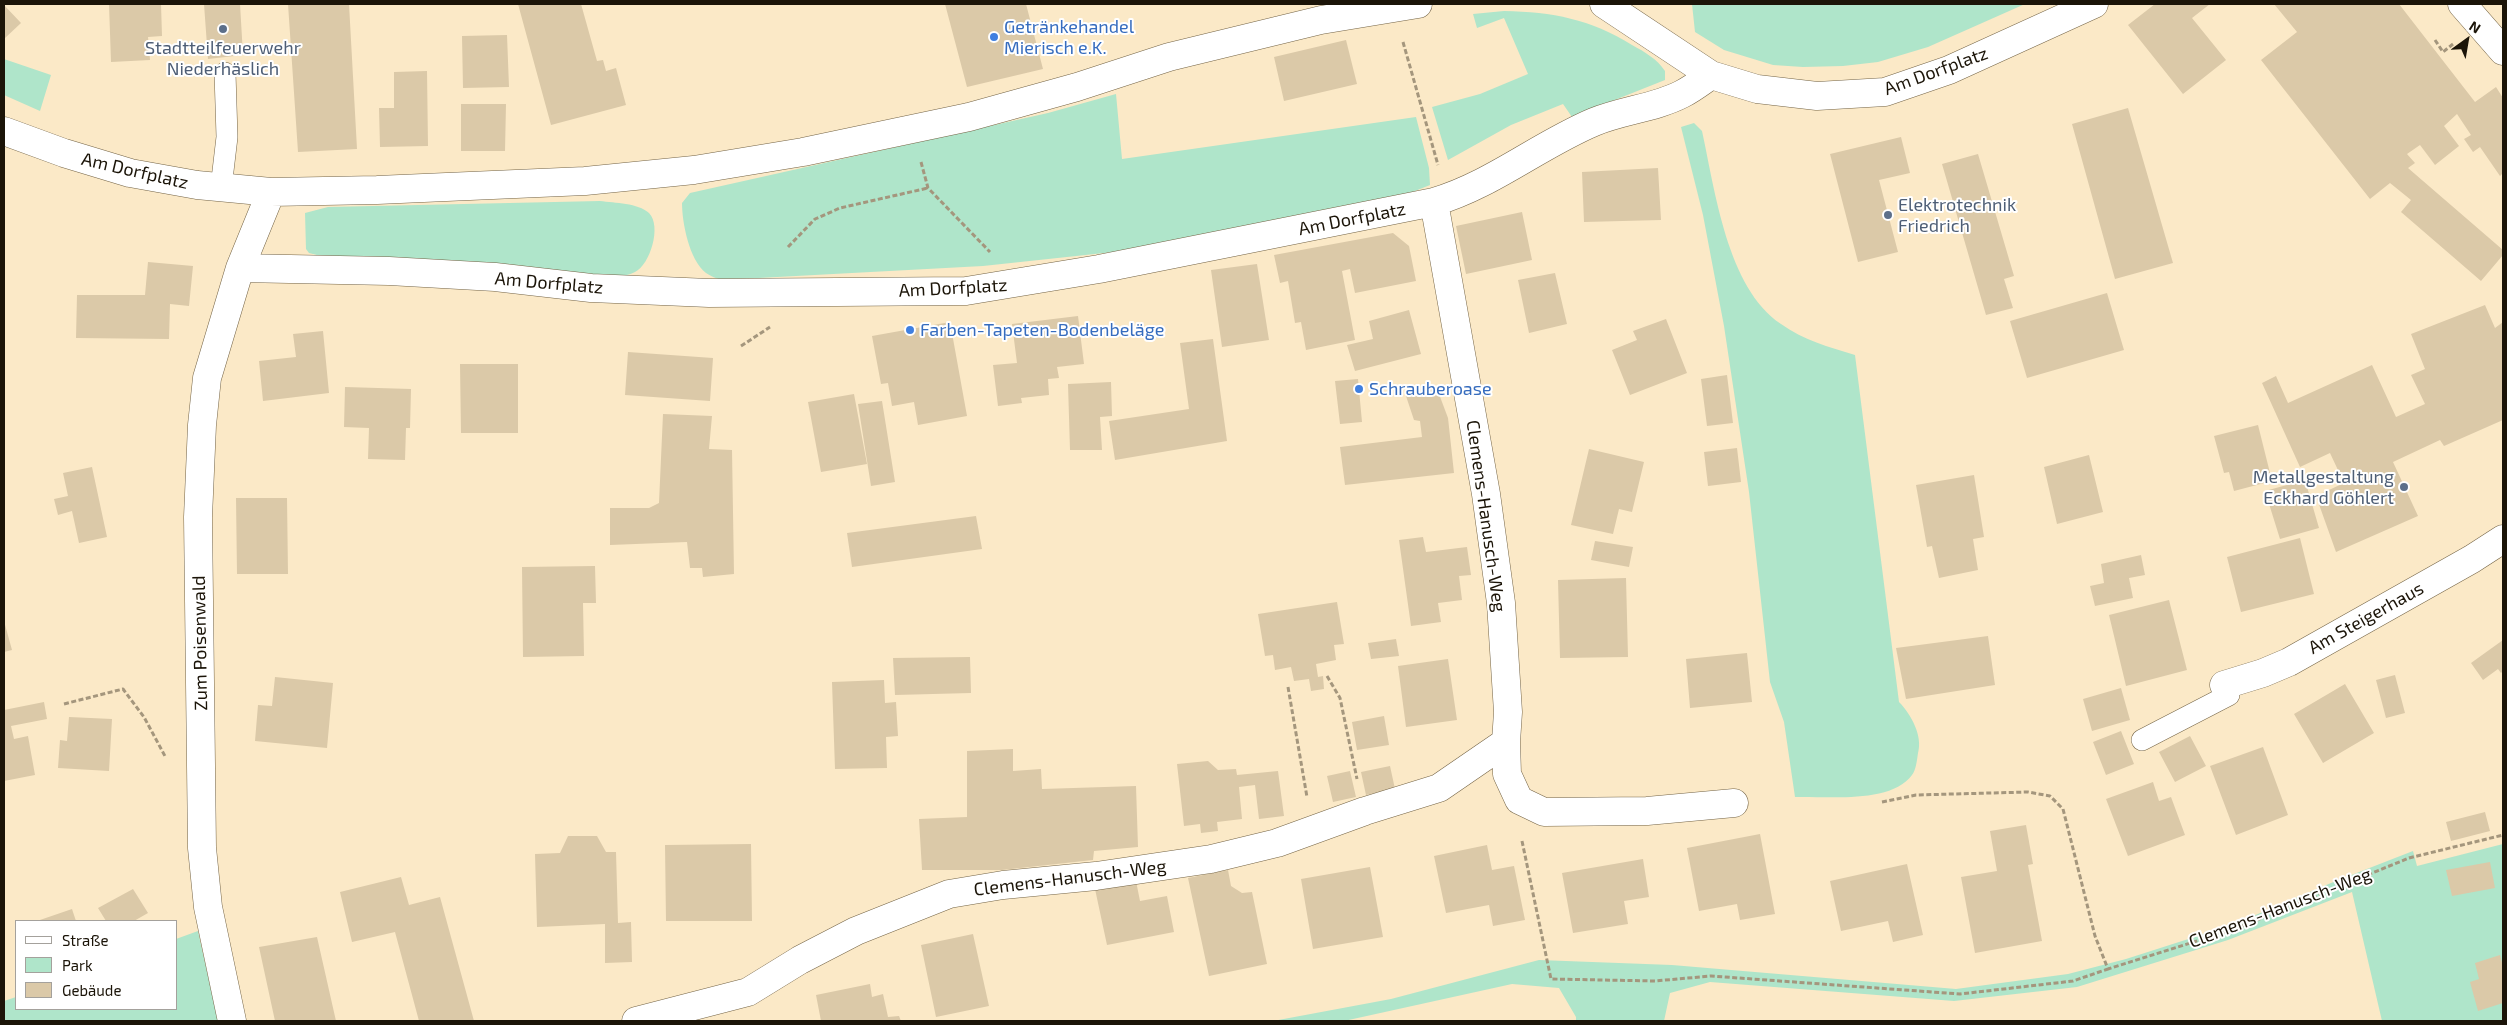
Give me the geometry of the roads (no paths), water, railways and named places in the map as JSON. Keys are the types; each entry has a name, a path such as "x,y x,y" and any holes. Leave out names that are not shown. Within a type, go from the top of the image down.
{"street":[{"name":"Am Dorfplatz","path":"4,131 64,153 130,173 221,188 271,192 585,181 694,170 803,152 969,117 1077,87 1169,57 1339,10 1391,8 1418,4"},
{"name":"Am Dorfplatz","path":"1604,4 1711,75 1756,89 1818,96 1885,92 1949,70 2094,4"},
{"path":"2462,4 2503,51"},
{"name":"Am Dorfplatz","path":"240,268 398,272 496,277 591,288 709,293 966,291 1020,283 1440,200 1517,164 1541,148 1596,121 1682,94 1711,75"},
{"path":"240,268 271,192"},
{"name":"Clemens-Hanusch-Weg","path":"1440,200 1486,494 1500,603 1508,712 1506,742 1507,774 1519,800 1544,812 1647,811 1734,802"},
{"name":"Zum Poisenwald","path":"232,1021 208,907 202,848 198,517 202,425 208,378 240,268"},
{"name":"Am Steigerhaus","path":"2224,685 2263,673 2289,662 2472,559 2503,539"},
{"name":"Clemens-Hanusch-Weg","path":"636,1021 748,992 800,960 856,931 949,894 1003,885 1096,876 1210,859 1277,843 1365,811 1439,788 1506,742"}],"lane":[{"path":"221,188 227,137 224,73"},
{"path":"2142,740 2229,695 2224,685"}],"place":[{"name":"Stadtteilfeuerwehr Niederhäslich","path":"223,29"},
{"name":"Getränkehandel Mierisch e.K.","path":"994,37"},
{"name":"Elektrotechnik Friedrich","path":"1888,215"},
{"name":"Farben-Tapeten-Bodenbeläge","path":"910,330"},
{"name":"Schrauberoase","path":"1359,389"},
{"name":"Metallgestaltung Eckhard Göhlert","path":"2404,487"}]}
